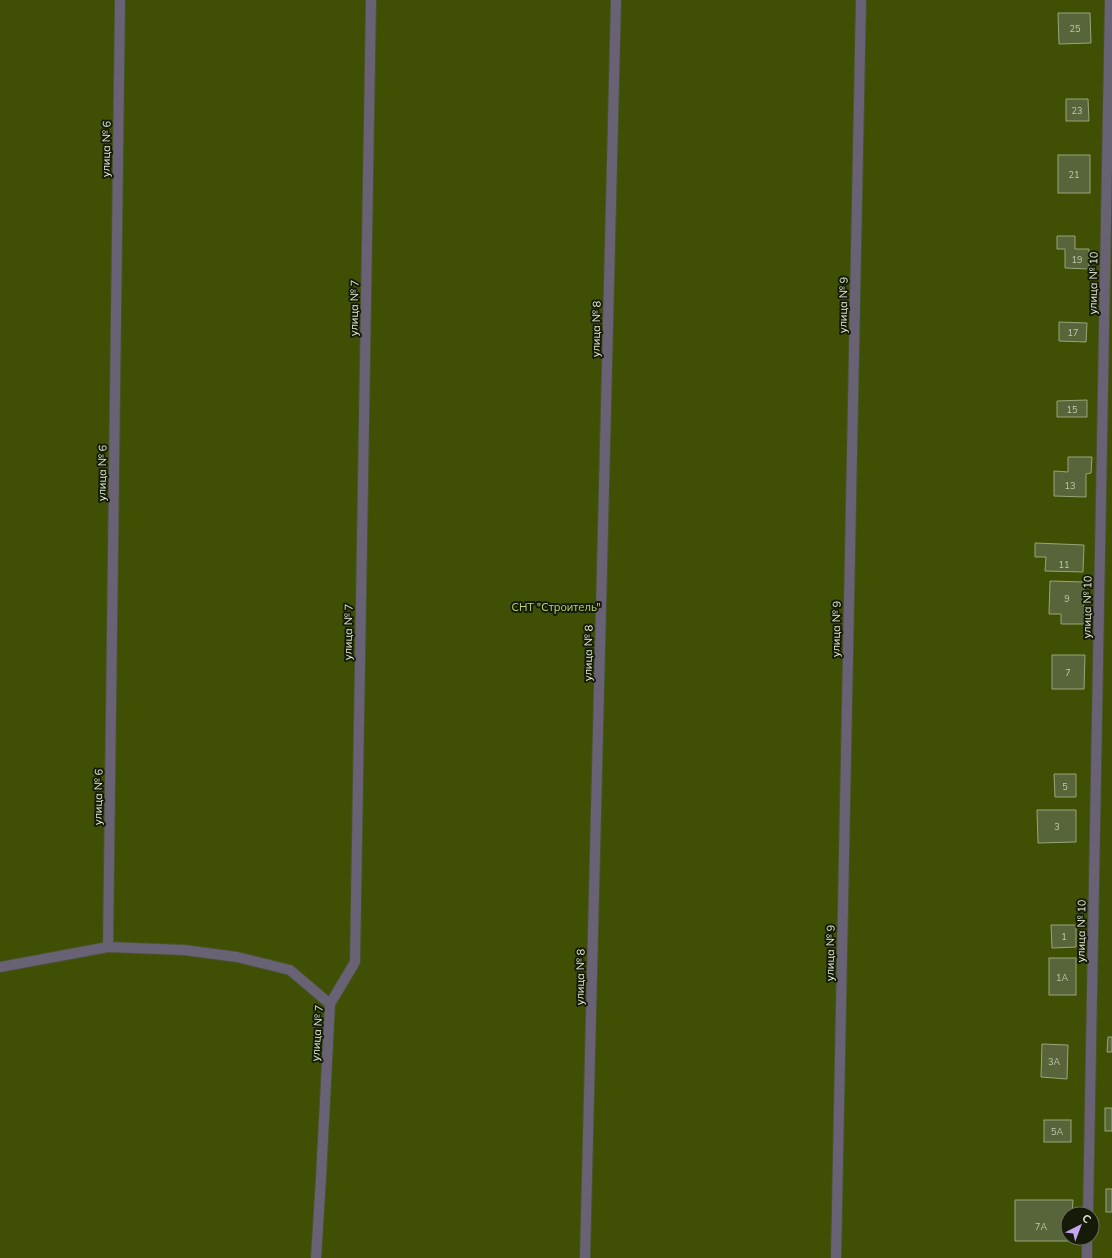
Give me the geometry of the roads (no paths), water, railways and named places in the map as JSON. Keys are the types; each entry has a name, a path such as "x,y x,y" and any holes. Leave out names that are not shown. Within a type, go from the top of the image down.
{"lane":[{"name":"улица № 6","path":"108,947 120,0"},
{"name":"улица № 7","path":"316,1258 322,1178 330,1004 355,962 371,0"},
{"name":"улица № 8","path":"585,1258 616,0"},
{"name":"улица № 9","path":"836,1258 861,0"},
{"name":"улица № 10","path":"1088,1206 1110,0"},
{"path":"0,967 108,947 184,950 237,957 290,970 330,1004"},
{"path":"1087,1246 1087,1258"}],"park label":[{"name":"СНТ \"Строитель\"","path":"556,607"}]}
